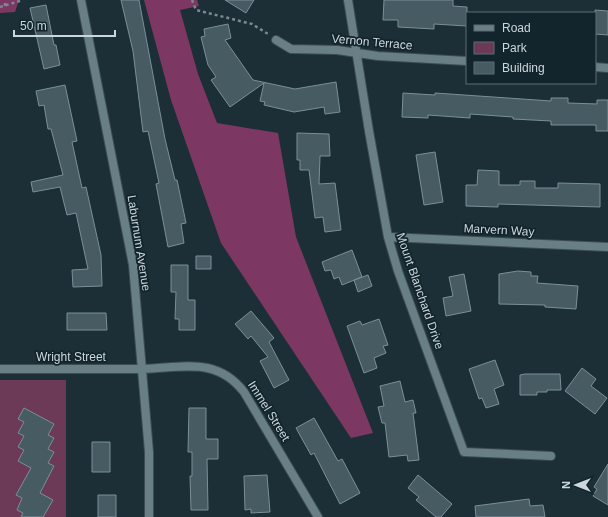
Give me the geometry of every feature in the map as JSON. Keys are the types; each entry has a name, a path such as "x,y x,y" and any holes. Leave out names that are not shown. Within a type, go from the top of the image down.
{"street":[{"name":"Laburnum Avenue","path":"81,0 133,265 149,452 149,517"},
{"name":"Mount Blanchard Drive","path":"348,0 368,131 388,236 398,271 464,452 551,456"},
{"name":"Vernon Terrace","path":"276,40 291,49 337,50 378,56 466,61"},
{"path":"596,67 608,68"},
{"name":"Marvern Way","path":"388,236 608,247"},
{"name":"Immel Street","path":"142,369 200,366 225,373 236,381 318,517"},
{"name":"Wright Street","path":"0,369 142,369"}],"path":[{"path":"5,0 5,6"},
{"path":"0,7 23,0"},
{"path":"192,0 196,10 252,24 276,40"}],"green space":[{"path":"0,380 66,380 66,517 0,517"}],"shaded area":[{"path":"0,0 19,0 15,12 0,13"},
{"path":"144,0 197,0 199,6 180,10 198,74 217,123 278,133 296,237 373,433 351,438 221,243 171,100"}],"building":[{"path":"121,0 139,0 165,139 175,180 177,180 186,223 181,224 184,243 168,247 156,184 159,183 148,131 143,132 133,51"},
{"path":"225,0 254,0 246,13"},
{"path":"384,0 453,0 453,6 467,7 466,26 434,24 434,29 398,27 398,20 383,20"},
{"path":"46,5 54,45 56,45 60,65 44,69 30,8"},
{"path":"595,10 608,11 608,35 596,34"},
{"path":"228,24 231,38 225,40 253,80 295,89 336,82 340,112 325,114 324,107 294,112 264,105 265,102 260,101 264,83 230,107 211,80 216,77 208,65 201,37 205,36 204,29"},
{"path":"65,85 77,141 72,142 82,188 86,187 101,255 102,286 73,287 72,270 88,269 76,213 67,215 60,187 33,192 31,182 63,175 51,129 48,129 44,105 39,106 36,91"},
{"path":"403,93 435,95 435,93 551,101 551,98 568,98 568,103 597,104 597,100 608,100 608,131 596,131 596,125 551,125 551,121 513,119 513,117 470,114 470,118 428,115 428,118 402,117"},
{"path":"297,133 329,134 330,156 320,156 319,184 335,183 341,230 325,232 323,217 315,218 309,170 300,170 300,160 297,160"},
{"path":"435,152 443,202 424,205 416,155"},
{"path":"478,170 499,171 499,185 520,185 520,181 535,181 535,188 558,188 558,183 600,184 600,207 498,204 498,207 466,206 466,185 477,185"},
{"path":"352,250 362,277 342,285 339,277 334,279 331,270 325,271 322,262"},
{"path":"196,256 211,256 211,269 196,269"},
{"path":"171,265 188,265 188,300 195,300 195,330 179,330 179,319 175,319 176,292 171,292"},
{"path":"518,271 531,272 531,276 538,276 537,283 578,286 576,309 545,307 545,305 499,304 499,274"},
{"path":"464,274 471,311 446,316 443,298 453,296 449,277"},
{"path":"368,275 372,286 358,292 354,280"},
{"path":"251,311 274,338 269,342 289,380 274,388 260,361 268,357 251,336 248,339 235,324"},
{"path":"67,313 106,313 107,330 67,330"},
{"path":"379,319 388,345 383,346 386,353 374,358 377,368 364,373 347,326 360,321 362,325"},
{"path":"495,360 504,385 494,389 499,404 486,408 482,398 479,399 469,369"},
{"path":"582,368 596,379 591,386 607,398 595,414 565,391"},
{"path":"560,374 561,390 537,392 537,395 520,395 520,375"},
{"path":"400,381 405,402 413,400 416,413 413,413 419,460 408,461 407,455 389,457 385,423 382,423 378,407 384,406 380,386"},
{"path":"24,408 54,424 48,435 54,438 48,449 54,452 48,463 54,466 40,493 53,500 43,517 21,517 23,513 17,510 22,498 16,495 31,468 18,461 24,450 18,447 24,436 18,433 24,422 18,419"},
{"path":"189,408 206,408 206,439 218,439 218,459 207,459 208,510 191,510 190,476 192,476 192,452 188,452"},
{"path":"314,418 338,461 342,459 360,493 340,504 314,453 311,455 296,428"},
{"path":"92,442 110,442 110,472 92,472"},
{"path":"608,464 608,505 593,496 597,489 594,487"},
{"path":"267,475 270,512 251,513 251,509 245,510 244,476"},
{"path":"418,475 452,504 441,517 436,517 416,500 419,497 408,488"},
{"path":"98,495 116,495 116,517 98,517"},
{"path":"529,499 530,506 543,505 545,517 476,517 475,506"}]}
